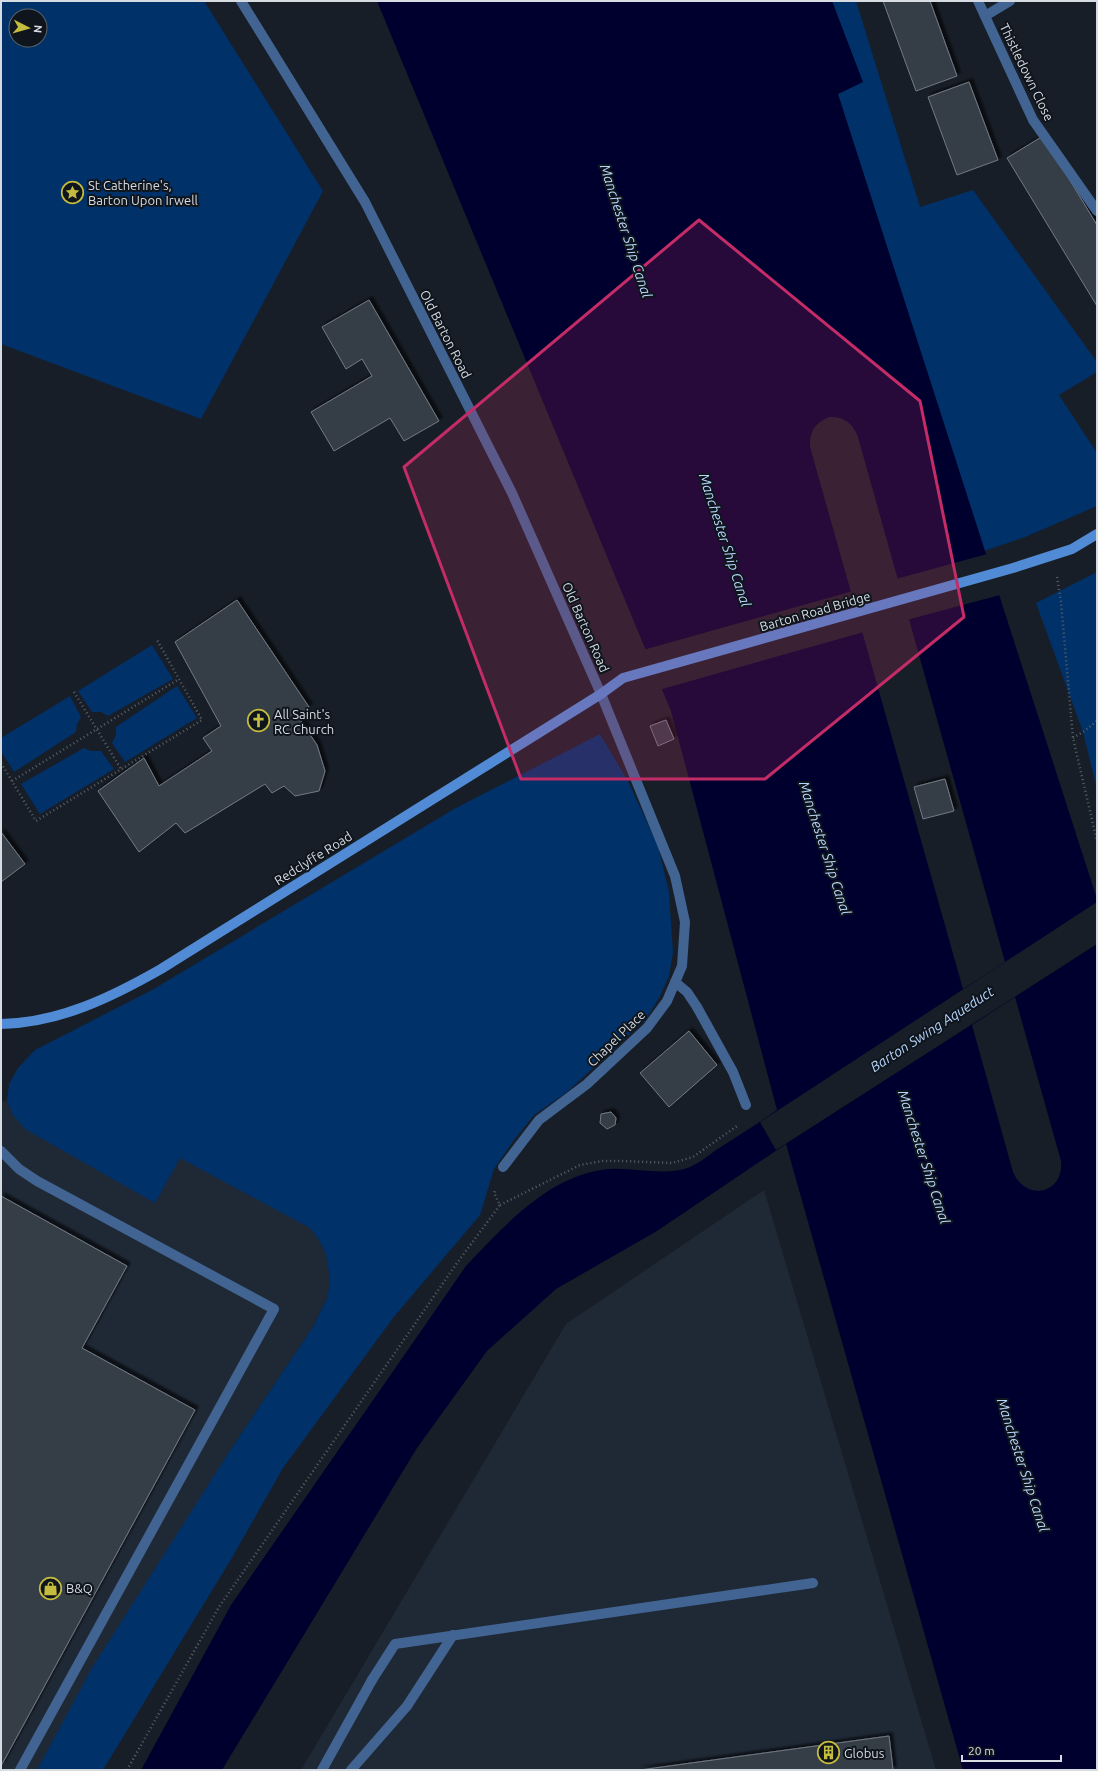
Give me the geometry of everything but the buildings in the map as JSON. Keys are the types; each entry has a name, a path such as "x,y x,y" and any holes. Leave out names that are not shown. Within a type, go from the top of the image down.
{"main road":[{"name":"Barton Road Bridge","path":"623,678 1013,568 1072,549 1097,534"},
{"name":"Redclyffe Road","path":"1,1024 44,1018 82,1008 125,989 161,969 601,694 623,678"}],"street":[{"name":"Old Barton Road","path":"241,1 365,202 512,493 601,694"},
{"name":"Thistledown Close","path":"978,1 1033,120 1097,212"},
{"path":"985,16 1010,1"},
{"name":"Chapel Place","path":"503,1167 539,1120 587,1084 647,1028 667,1001 682,966 685,922 675,876 601,694"},
{"path":"675,982 687,992 697,1007 733,1072 746,1104"},
{"path":"1,1151 19,1169 37,1181 274,1309 20,1770"},
{"path":"322,1770 372,1680 395,1644 813,1583"},
{"path":"351,1770 407,1706 453,1635"}],"path":[{"path":"1061,602 1073,738 1097,842"},
{"path":"1,762 36,821 202,720 157,640"},
{"path":"12,781 179,679"},
{"path":"74,692 121,769"},
{"path":"1073,738 1097,721"},
{"path":"127,1770 219,1607 457,1263 500,1205 580,1165 602,1161 672,1163 693,1157 743,1121"},
{"path":"500,1205 494,1193 503,1167"}],"highlighted area":[{"path":"699,220 920,401 964,617 765,779 521,779 404,467"}],"shaded area":[{"path":"1,1 204,1 323,191 201,419 1,344"},
{"path":"832,1 856,1 920,207 973,190 1097,362 1097,372 1059,395 1097,453 1097,506 1025,537 984,551 838,94 862,82"},
{"path":"1097,572 1097,789 1083,732 1036,603"},
{"path":"152,645 173,679 108,716 101,712 92,712 78,691"},
{"path":"177,686 197,718 125,762 112,743 116,735 116,727"},
{"path":"70,696 81,717 77,724 76,732 14,772 1,751 1,738"},
{"path":"600,734 628,781 658,846 669,892 673,953 669,976 659,998 646,1019 567,1092 534,1115 514,1140 494,1169 480,1215 393,1318 283,1468 233,1556 103,1770 37,1770 92,1668 231,1449 313,1327 327,1298 330,1281 326,1254 319,1240 310,1228 180,1158 155,1203 25,1129 13,1115 7,1101 9,1084 18,1068 35,1050 152,990 454,809"},
{"path":"84,748 91,751 101,751 114,769 40,814 21,784"},
{"path":"7,1101 13,1115 155,1203 180,1157 293,1218 310,1228 319,1240 326,1254 330,1281 327,1298 313,1327 231,1449 37,1770 1,1770 1,1102"},
{"path":"764,1190 936,1770 301,1770 566,1324"}],"water":[{"name":"Manchester Ship Canal","path":"377,1 832,1 863,82 838,94 1097,899 1097,1770 963,1770 786,1144 657,1231 556,1289 487,1351 417,1448 222,1770 141,1770 231,1605 466,1266 512,1219 548,1191 567,1181 587,1173 609,1169 630,1169 661,1172 680,1170 690,1167 777,1110 671,711","holes":["829,417 847,421 851,424 858,437 1005,962 963,989 810,447 812,432 820,422","1015,997 1061,1161 1057,1181 1051,1187 1043,1190 1026,1188 1013,1172 972,1025"]}],"pier":[{"path":"987,554 1000,595 907,620 896,579"},
{"path":"853,591 864,632 659,690 643,650"},
{"name":"Barton Swing Aqueduct","path":"1097,902 1097,944 776,1150 760,1122"}],"place":[{"name":"St Catherine's, Barton Upon Irwell","path":"73,192"},
{"name":"All Saint's RC Church","path":"259,721"},
{"name":"B&Q","path":"50,1588"},
{"name":"Globus","path":"828,1753"}]}
